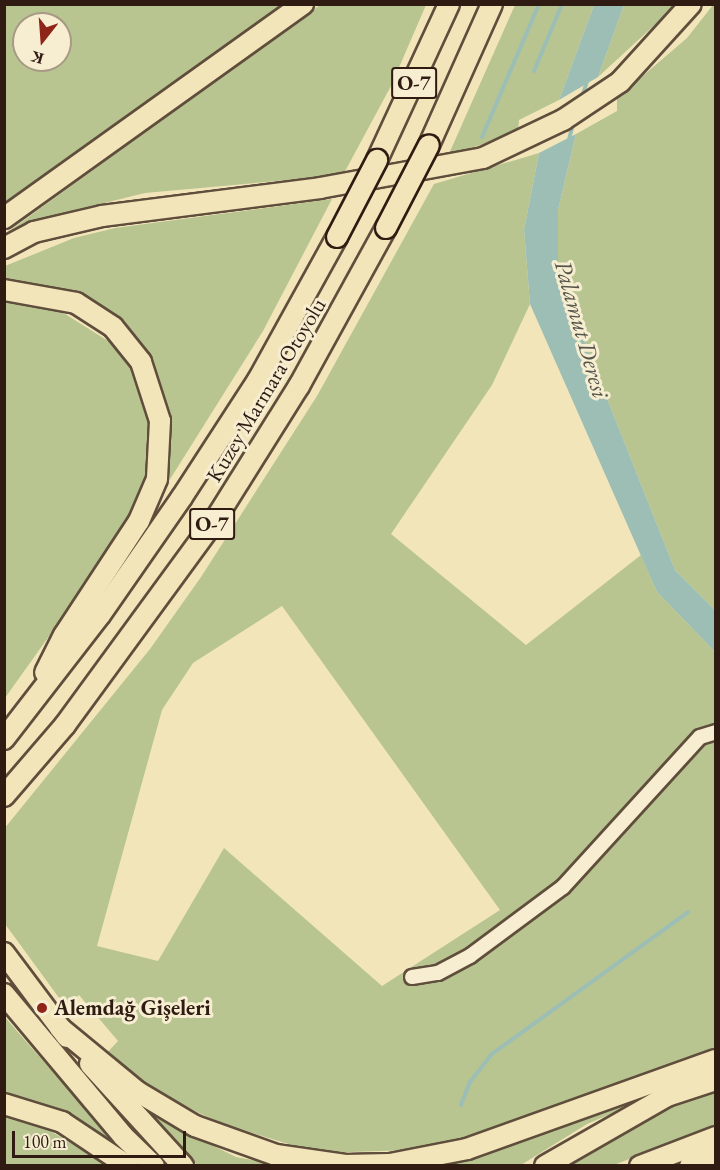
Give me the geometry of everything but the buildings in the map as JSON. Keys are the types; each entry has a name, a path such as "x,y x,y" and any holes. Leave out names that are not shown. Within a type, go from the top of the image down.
{"highway":[{"path":"4,218 303,4"},
{"name":"Kuzey Marmara Otoyolu","path":"9,733 182,497 258,380 377,160 449,4"},
{"name":"Kuzey Marmara Otoyolu","path":"4,796 106,670 213,523 299,386 429,146 492,4"},
{"path":"4,248 34,232 102,216 446,168 516,146 620,82 691,4"},
{"path":"4,290 76,303 112,327 141,362 160,421 157,479 139,521 64,635 9,733"},
{"path":"4,953 60,1028 110,1089 183,1166"},
{"path":"4,994 116,1128 154,1166"},
{"path":"60,1028 138,1092 195,1126 276,1155 345,1165 390,1164 467,1149 716,1060"},
{"path":"545,1166 659,1101 716,1080"},
{"path":"4,1104 62,1122 128,1166"},
{"path":"640,1166 716,1137"},
{"path":"690,1166 716,1156"}],"street":[{"path":"412,977 438,973 470,956 563,887 700,737 716,732"}],"green space":[{"path":"5,4 281,5 5,203"},
{"path":"320,5 426,5 391,86 343,175 145,193 35,220 5,234"},
{"path":"515,5 594,5 559,100 519,120 518,132 448,156"},
{"path":"624,5 678,5 663,23 659,21 598,77"},
{"path":"715,5 715,610 675,570 558,275 558,210 576,134 617,111 617,98 687,38"},
{"path":"539,153 524,230 530,304 492,385 391,534 526,645 641,555 657,592 715,652 715,1050 507,1126 413,1150 318,1153 220,1123 162,1095 105,1055 118,1041 79,995 65,1006 5,924 4,829 150,649 201,577 317,396 434,184","holes":["282,606 500,910 382,986 224,848 158,961 97,946 162,710 193,663"]},
{"path":"332,199 263,331 157,500 161,393 79,298 50,287 5,284 5,266 74,238 115,228"},
{"path":"5,301 54,307 116,346 143,390 154,444 141,499 124,531 5,698"},
{"path":"4,1016 23,1038 124,1153 5,1096"},
{"path":"715,1070 587,1124 521,1165 445,1166 520,1143"},
{"path":"715,1091 715,1125 614,1165 561,1166 656,1113"},
{"path":"139,1109 236,1157 278,1165 197,1165"},
{"path":"4,1115 42,1126 108,1165 5,1165"}],"water":[{"path":"594,5 624,5 598,77 559,100"},
{"path":"576,134 558,210 558,275 675,570 715,610 715,652 657,592 530,304 524,230 539,153"}],"waterway":[{"path":"482,137 539,4"},
{"path":"534,71 562,4"},
{"name":"Palamut Deresi","path":"581,100 587,81"},
{"name":"Palamut Deresi","path":"568,143 574,121"},
{"path":"461,1105 470,1082 492,1054 688,912"}],"place":[{"name":"Alemdağ Gişeleri","path":"42,1008"}]}
